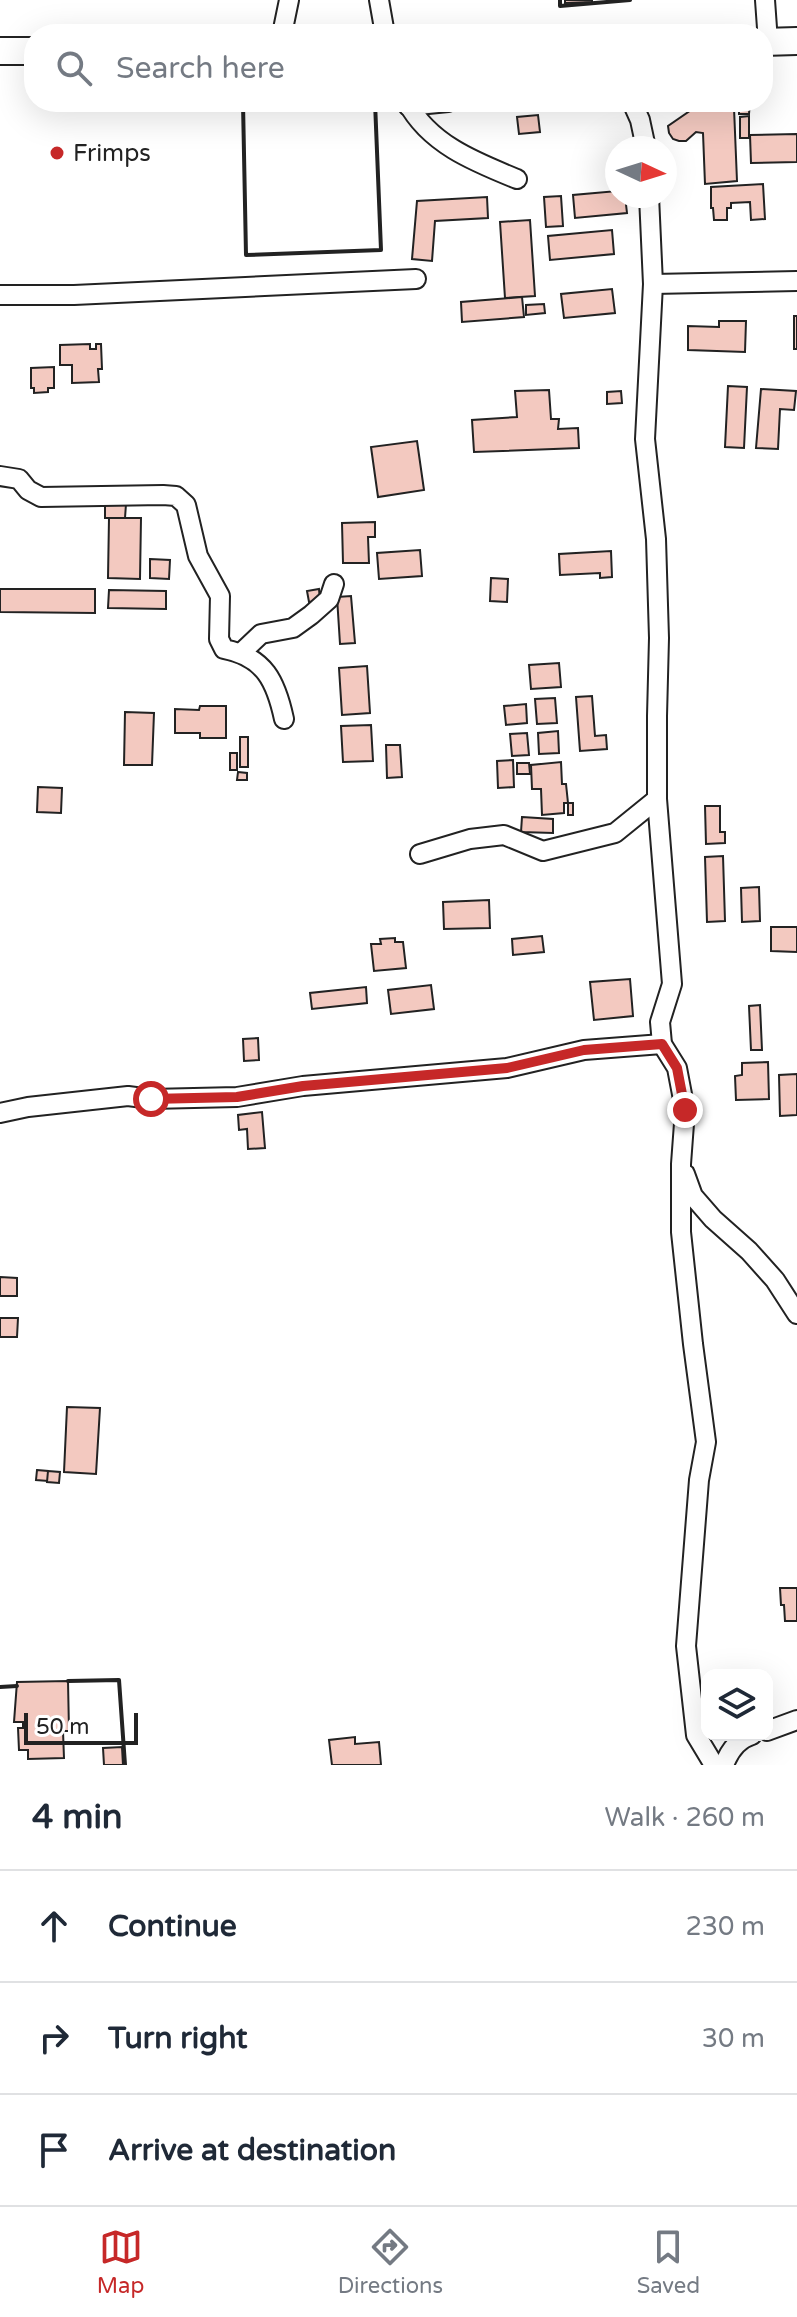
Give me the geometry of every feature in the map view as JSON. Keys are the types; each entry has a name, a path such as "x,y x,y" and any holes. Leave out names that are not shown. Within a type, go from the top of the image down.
{"highway":[{"path":"773,42 797,41"},
{"path":"0,51 24,51"}],"street":[{"path":"284,24 289,0"},
{"path":"379,0 383,24"},
{"path":"765,0 766,24"},
{"path":"415,112 446,145 469,160 517,179"},
{"path":"636,112 643,136"},
{"path":"650,208 653,284 645,439 656,539 659,624 657,799 672,984 660,1022 662,1044 677,1068 685,1110 681,1232 706,1442 699,1480 686,1646 696,1735 714,1765"},
{"path":"0,295 89,294 416,279"},
{"path":"653,284 797,281"},
{"path":"0,476 19,479 28,490 41,497 176,496 186,505 198,556 220,596 219,639 224,649 242,652 268,675 278,690 284,719"},
{"path":"242,652 261,634 293,628 311,615 329,599 334,584"},
{"path":"420,854 470,839 504,835 543,851 615,833 657,799"},
{"path":"0,1113 128,1096 151,1099 237,1097 303,1086 507,1068 584,1050 662,1044"},
{"path":"681,1164 693,1196 775,1280 797,1314"},
{"path":"773,1729 797,1720"},
{"path":"724,1765 740,1741"}],"building":[{"path":"565,0 592,0 592,2 565,3"},
{"path":"688,112 734,112 737,181 705,184 703,133 696,132 686,141 679,141 677,136 669,133 668,126"},
{"path":"538,115 540,132 519,134 517,117"},
{"path":"749,116 749,138 740,138 740,117"},
{"path":"797,134 797,162 751,163 750,135"},
{"path":"763,184 765,219 751,220 750,202 731,203 731,208 727,208 727,220 714,220 711,187"},
{"path":"605,192 605,208 626,208 627,213 575,218 573,195"},
{"path":"561,196 563,226 546,227 544,197"},
{"path":"487,197 488,218 435,221 432,261 412,259 417,201"},
{"path":"530,220 535,296 505,298 500,222"},
{"path":"612,230 614,254 550,260 548,236"},
{"path":"612,289 615,313 564,318 561,294"},
{"path":"522,297 524,317 462,322 461,302"},
{"path":"544,304 545,313 526,315 526,305"},
{"path":"794,316 797,316 797,349 794,349"},
{"path":"719,321 746,321 745,352 688,350 688,326 719,327"},
{"path":"90,344 90,349 96,349 96,344 101,344 99,382 72,383 72,365 60,365 60,345"},
{"path":"54,367 54,388 48,388 48,392 34,393 31,368"},
{"path":"728,386 747,387 744,448 725,447"},
{"path":"761,389 796,391 794,410 780,409 778,449 756,448"},
{"path":"549,390 551,419 559,419 558,429 578,428 579,448 474,452 472,420 517,417 515,391"},
{"path":"621,391 622,403 607,404 607,392"},
{"path":"417,441 424,490 378,497 371,447"},
{"path":"105,503 126,504 125,518 105,518"},
{"path":"109,518 141,518 140,579 108,578"},
{"path":"375,522 375,537 368,537 369,563 343,563 342,523"},
{"path":"420,550 422,576 379,579 377,553"},
{"path":"611,551 612,577 600,578 600,573 560,575 559,554"},
{"path":"150,559 170,560 169,579 150,578"},
{"path":"491,578 508,579 507,602 490,601"},
{"path":"0,589 95,589 95,613 0,612"},
{"path":"319,589 320,601 309,602 307,591"},
{"path":"109,590 166,591 166,609 108,608"},
{"path":"351,596 355,643 340,644 337,597"},
{"path":"559,663 561,687 531,689 529,665"},
{"path":"367,666 370,713 342,715 339,668"},
{"path":"592,696 595,736 606,735 607,749 580,751 576,697"},
{"path":"555,698 557,723 537,724 535,699"},
{"path":"526,704 527,723 506,725 504,706"},
{"path":"200,706 226,706 226,738 200,738 200,733 175,733 175,709 199,710"},
{"path":"125,712 154,713 152,765 124,765"},
{"path":"371,725 373,761 343,762 341,726"},
{"path":"558,731 559,753 539,754 538,733"},
{"path":"527,733 529,755 512,756 510,734"},
{"path":"240,737 248,737 248,767 240,767"},
{"path":"386,745 400,745 402,777 387,778"},
{"path":"230,753 237,753 237,770 230,770"},
{"path":"513,760 514,787 498,788 497,761"},
{"path":"561,762 562,784 566,784 568,803 564,803 564,813 542,815 541,789 532,789 531,765"},
{"path":"517,763 529,763 530,774 517,774"},
{"path":"238,772 247,773 247,780 237,780"},
{"path":"38,787 62,788 61,813 37,812"},
{"path":"568,803 573,803 573,815 568,815"},
{"path":"705,806 720,806 720,832 725,832 725,843 706,844"},
{"path":"522,817 553,819 553,833 521,832"},
{"path":"723,856 725,921 707,922 705,857"},
{"path":"759,887 760,921 742,922 741,888"},
{"path":"489,900 490,928 444,929 443,902"},
{"path":"771,927 797,927 797,952 771,951"},
{"path":"542,936 544,952 513,955 512,939"},
{"path":"395,938 395,942 403,942 406,968 374,971 371,944 381,944 380,939"},
{"path":"630,979 633,1016 594,1020 590,982"},
{"path":"431,985 434,1009 391,1014 388,990"},
{"path":"366,987 367,1003 312,1009 310,993"},
{"path":"760,1005 762,1050 751,1050 749,1006"},
{"path":"258,1038 259,1060 244,1061 243,1039"},
{"path":"768,1062 769,1099 736,1100 735,1076 742,1075 742,1063"},
{"path":"797,1074 797,1115 780,1116 779,1075"},
{"path":"262,1112 265,1148 248,1149 247,1129 239,1130 238,1115"},
{"path":"0,1277 17,1278 17,1296 0,1296"},
{"path":"0,1318 18,1318 17,1337 0,1337"},
{"path":"67,1407 100,1408 96,1474 64,1472"},
{"path":"37,1470 48,1471 48,1481 36,1480"},
{"path":"48,1471 60,1472 59,1483 47,1482"},
{"path":"780,1588 797,1588 797,1621 785,1621"},
{"path":"68,1681 69,1731 63,1731 64,1758 28,1759 28,1750 19,1750 18,1728 23,1728 23,1722 14,1722 17,1682"},
{"path":"355,1737 355,1744 379,1742 381,1765 332,1765 329,1740"},
{"path":"122,1747 123,1765 104,1765 103,1748"}],"wall":[{"path":"560,0 560,6 630,0"},
{"path":"243,112 246,255 381,250 375,112"},
{"path":"68,1681 119,1680 125,1765"},
{"path":"0,1687 17,1686"}],"place":[{"name":"Frimps","path":"57,153"}],"route":[{"path":"151,1099 237,1097 303,1086 507,1068 584,1050 662,1044 677,1068 685,1110"}]}
